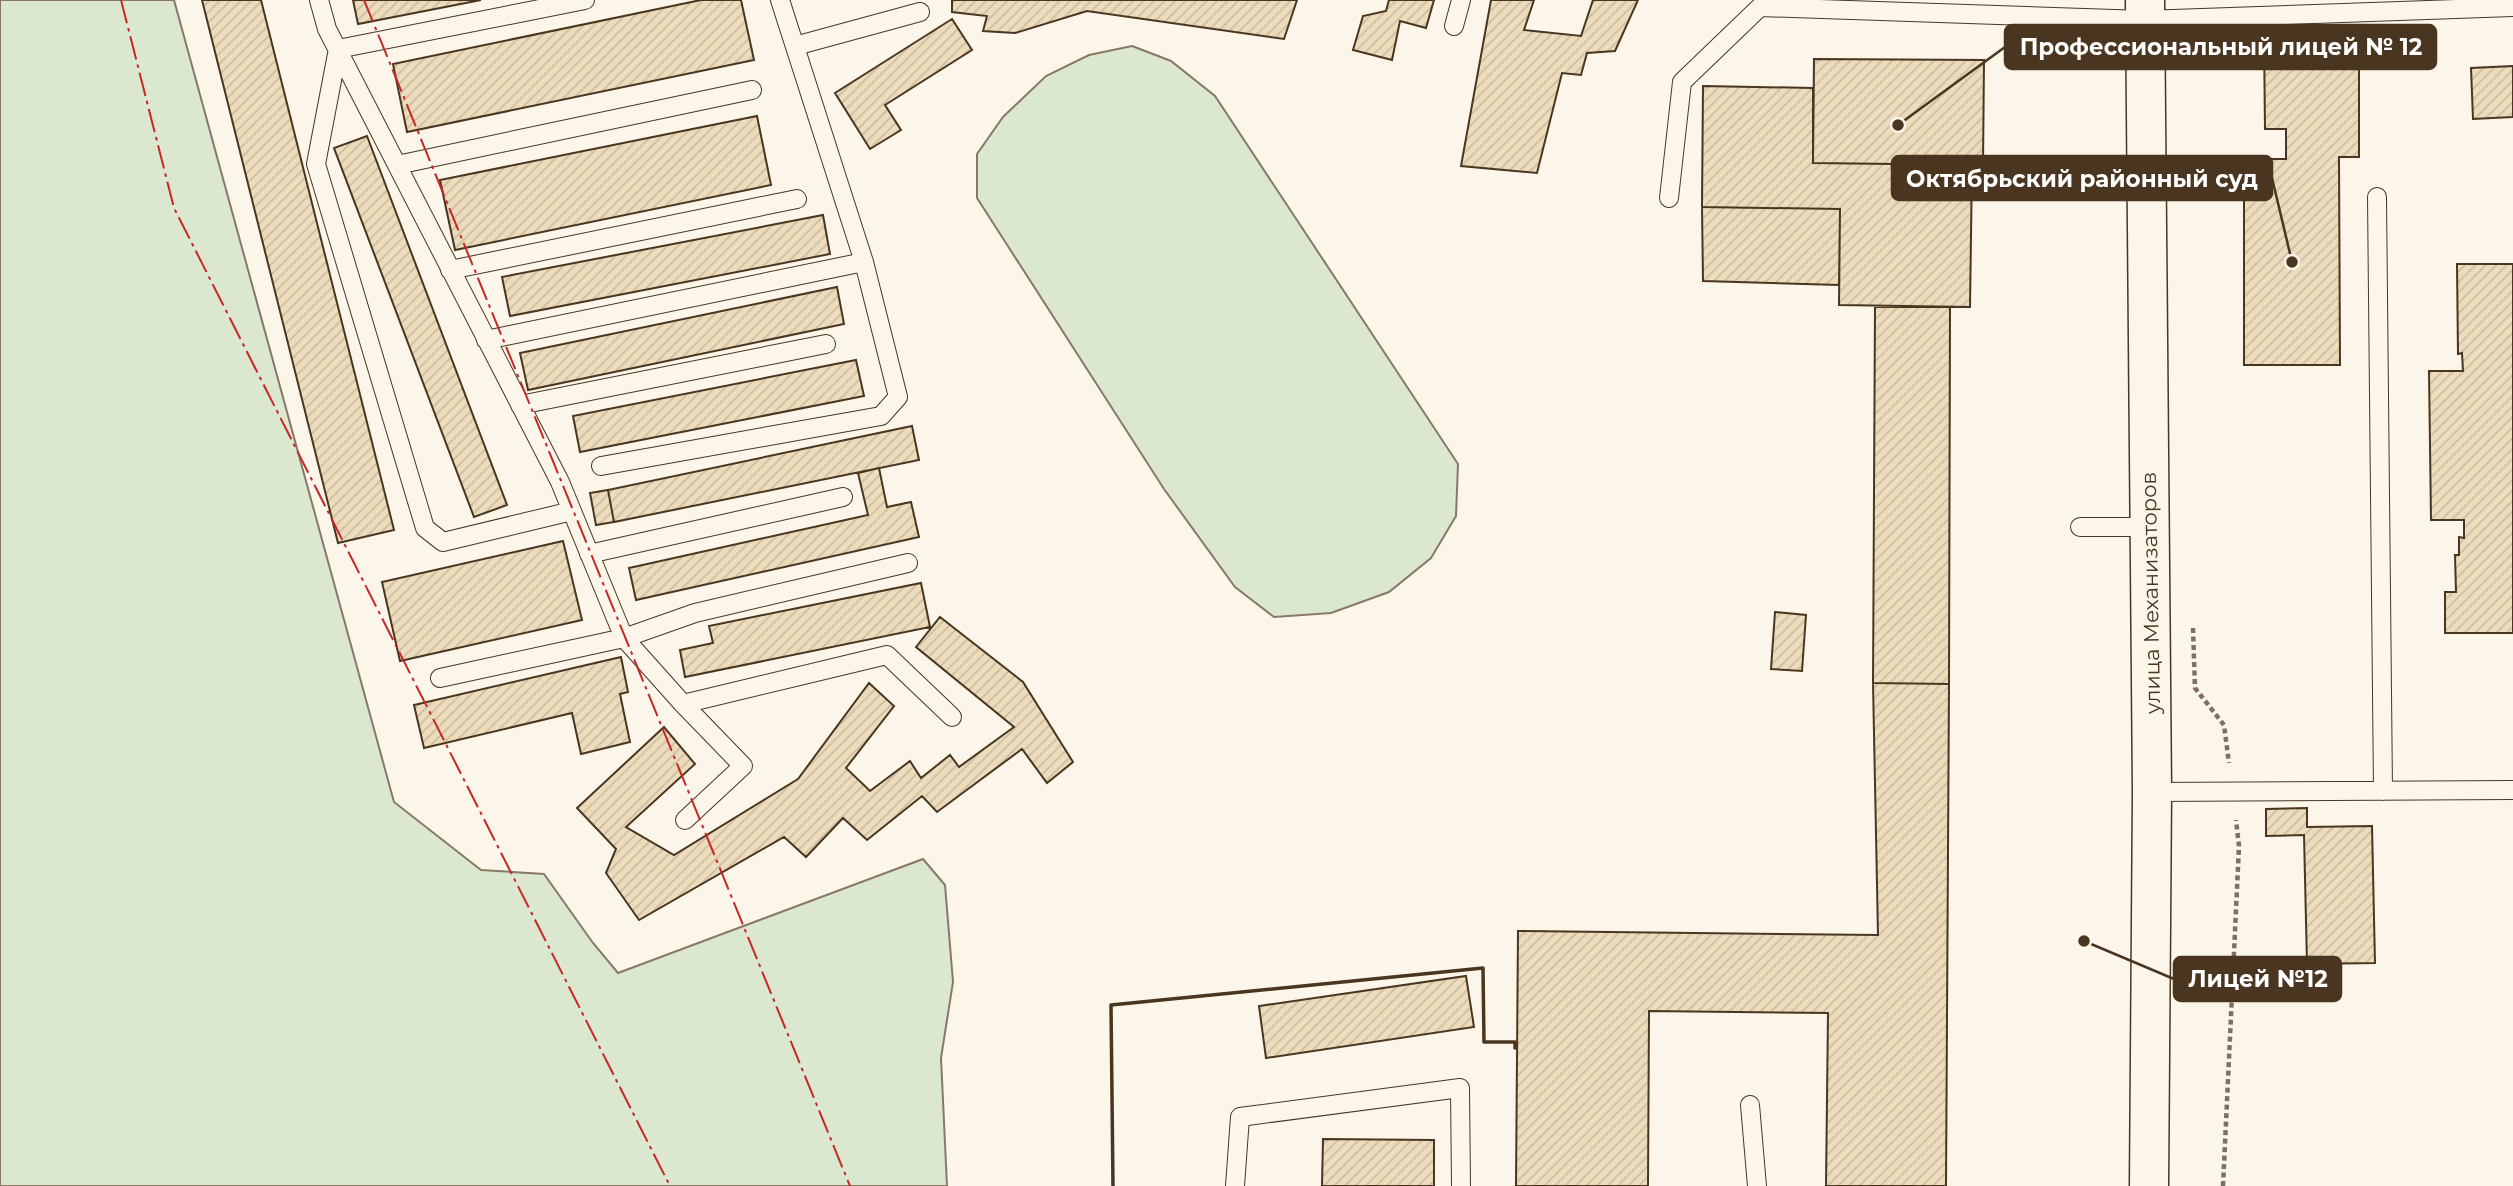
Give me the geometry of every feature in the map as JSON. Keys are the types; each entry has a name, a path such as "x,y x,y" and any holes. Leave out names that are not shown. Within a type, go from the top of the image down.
{"main road":[{"name":"улица Механизаторов","path":"2145,10 2152,792 2149,1186"}],"lane":[{"path":"319,0 327,29 560,482 624,638 743,766 685,820"},
{"path":"338,49 585,0"},
{"path":"601,466 881,416 898,397 864,262 780,0"},
{"path":"1454,26 1461,0"},
{"path":"1669,198 1682,82 1760,7 2145,10 2513,7"},
{"path":"795,46 920,12"},
{"path":"338,49 316,164 425,528 443,542 572,511"},
{"path":"397,165 752,90"},
{"path":"2377,197 2383,791"},
{"path":"450,270 797,199"},
{"path":"486,340 864,262"},
{"path":"520,405 826,344"},
{"path":"589,554 843,497"},
{"path":"2080,527 2150,527"},
{"path":"440,678 624,638 695,613 908,563"},
{"path":"683,704 887,655 952,718"},
{"path":"2152,792 2513,790"},
{"path":"1235,1186 1240,1117 1460,1088 1461,1186"},
{"path":"1750,1105 1757,1186"}],"path":[{"path":"2193,619 2195,688 2224,725 2239,846 2223,1186"}],"green space":[{"path":"0,0 174,0 394,802 481,870 544,874 618,973 923,859 945,885 953,982 941,1058 947,1186 0,1186"},
{"path":"1132,46 1171,61 1215,96 1458,464 1456,516 1431,558 1389,592 1331,613 1274,617 1235,587 1164,489 977,198 977,154 1003,117 1046,76 1089,55"}],"building":[{"path":"202,0 261,0 394,530 338,543"},
{"path":"353,0 481,0 358,24"},
{"path":"701,0 741,0 754,60 407,132 393,64"},
{"path":"952,0 1297,0 1284,39 1087,11 1015,33 983,31 987,16 952,12"},
{"path":"1389,0 1434,0 1426,28 1400,21 1392,60 1353,50 1363,16 1386,11"},
{"path":"1491,0 1534,0 1524,30 1581,36 1593,0 1638,0 1615,51 1587,53 1581,75 1562,73 1537,173 1461,166"},
{"path":"952,19 972,50 885,105 901,130 870,149 835,93"},
{"path":"2264,35 2359,35 2359,157 2339,157 2340,365 2244,365 2244,159 2286,159 2286,129 2265,129"},
{"path":"1814,59 1984,60 1983,165 1813,163"},
{"path":"2513,66 2513,117 2473,119 2471,68"},
{"path":"1703,86 1813,88 1813,163 1972,165 1970,307 1839,305 1840,209 1702,207"},
{"path":"757,116 771,185 455,250 440,180"},
{"path":"367,136 507,505 474,517 334,148"},
{"path":"1702,207 1840,209 1839,285 1703,281"},
{"path":"823,215 830,254 510,316 502,277"},
{"path":"2457,264 2513,264 2513,633 2445,633 2445,592 2456,592 2455,555 2459,555 2459,537 2464,538 2464,520 2431,520 2429,371 2463,371 2462,353 2458,354"},
{"path":"837,287 844,324 528,390 520,353"},
{"path":"1875,307 1950,307 1949,684 1873,683"},
{"path":"856,360 864,396 580,452 573,416"},
{"path":"912,426 919,460 614,522 608,490"},
{"path":"879,468 887,507 911,502 919,537 636,600 629,568 868,515 858,473"},
{"path":"608,490 614,522 596,525 590,493"},
{"path":"563,541 582,620 400,661 382,582"},
{"path":"921,583 930,627 685,677 680,650 713,643 709,626"},
{"path":"1775,612 1806,615 1802,671 1771,669"},
{"path":"940,617 1023,682 1073,762 1047,783 1022,749 937,812 922,796 867,840 843,818 806,857 784,837 639,920 606,873 616,849 577,808 664,727 695,764 626,827 674,855 798,779 869,683 894,706 846,768 870,791 910,761 921,778 950,755 959,767 1014,727 916,647"},
{"path":"621,657 628,692 620,694 630,742 581,754 572,713 424,748 414,705"},
{"path":"1873,683 1949,684 1946,1186 1826,1186 1828,1013 1649,1011 1648,1186 1516,1186 1518,931 1878,935"},
{"path":"2307,808 2307,827 2372,826 2375,963 2307,964 2304,835 2266,836 2266,809"},
{"path":"1466,976 1474,1027 1266,1058 1259,1006"},
{"path":"1323,1139 1434,1140 1434,1186 1322,1186"}],"wall":[{"path":"1113,1186 1111,1005 1483,968 1484,1042 1515,1042 1515,1048"}],"power":[{"path":"121,0 174,208 670,1186"},
{"path":"364,0 850,1186"}],"place":[{"name":"Профессиональный лицей № 12","path":"1898,125"},
{"name":"Октябрьский районный суд","path":"2292,262"},
{"name":"Лицей №12","path":"2084,941"}]}
